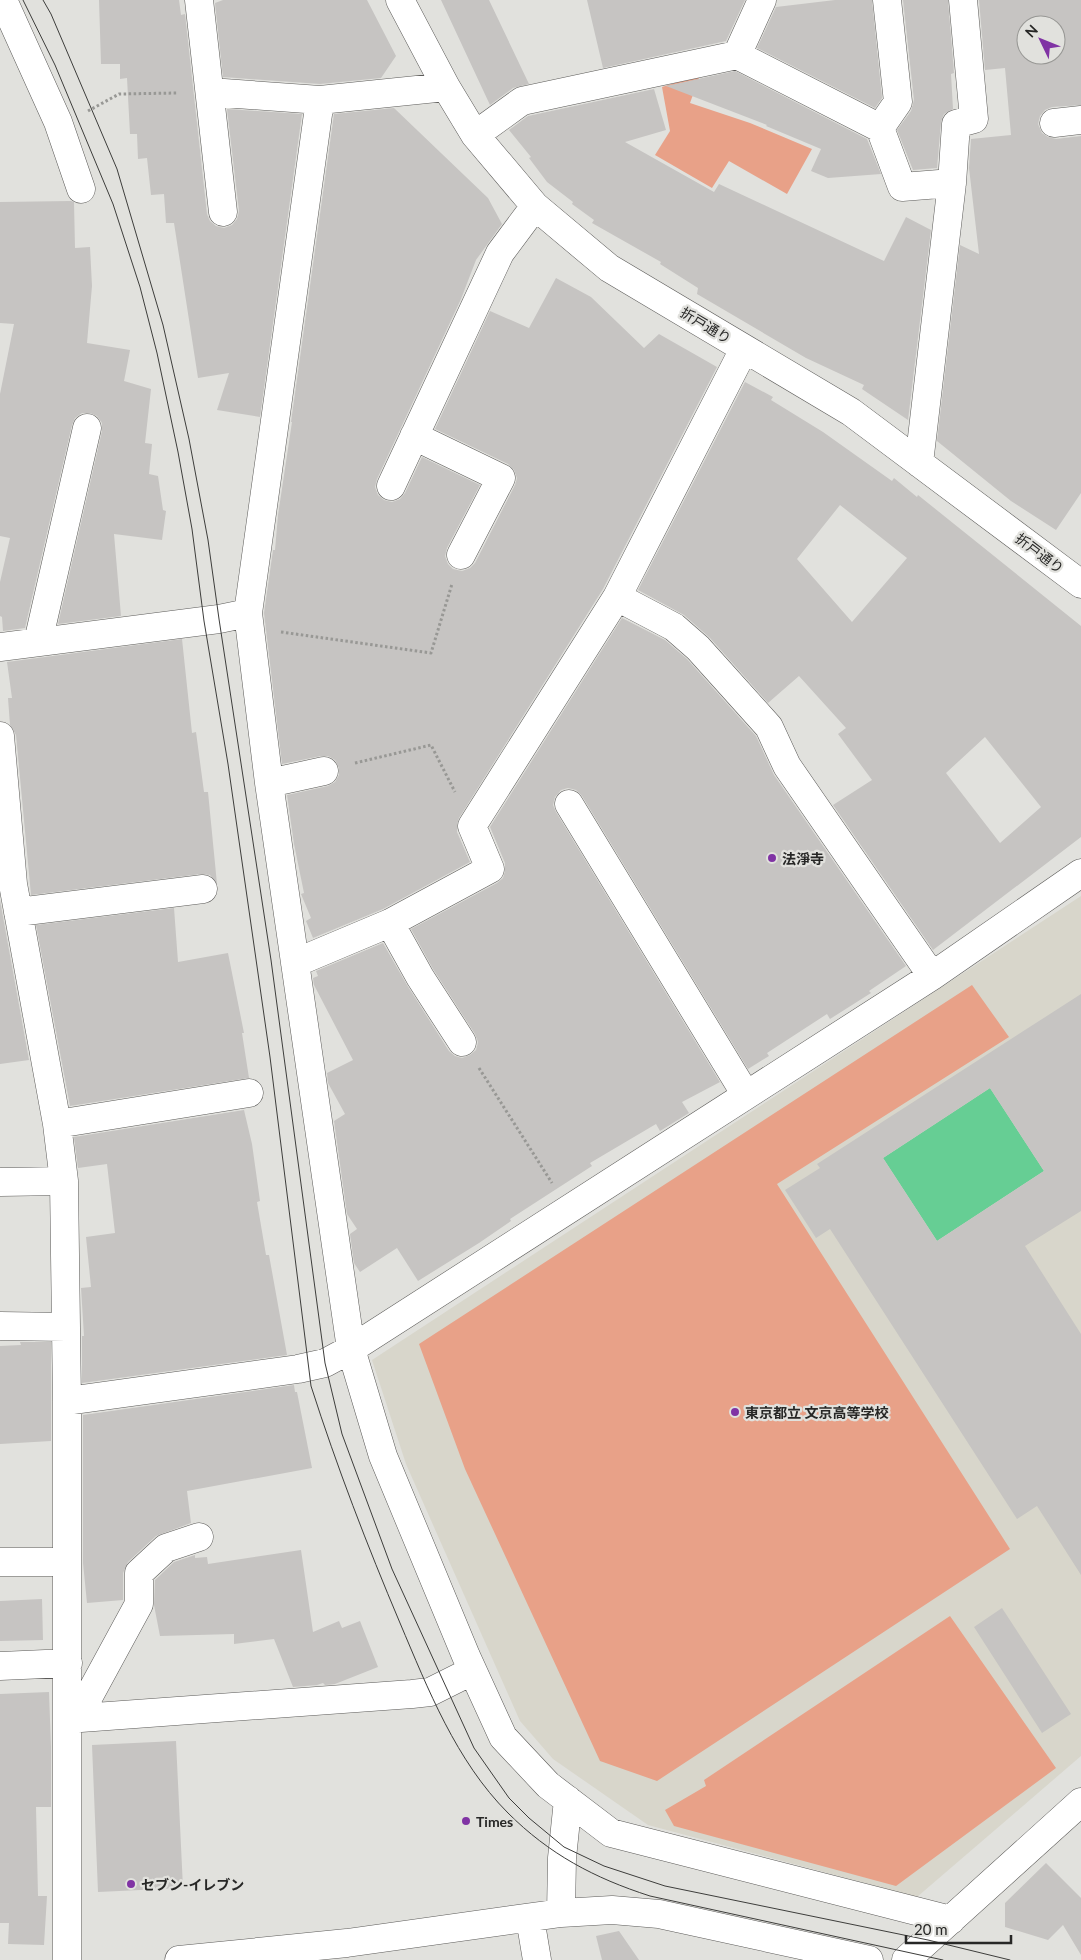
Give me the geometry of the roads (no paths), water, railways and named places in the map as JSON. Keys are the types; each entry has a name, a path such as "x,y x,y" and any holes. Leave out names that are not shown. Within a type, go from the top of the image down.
{"street":[{"path":"3,0 58,122 81,189"},
{"path":"199,0 223,212"},
{"name":"折戸通り","path":"400,0 446,88 475,135 535,206 609,268 851,412 1081,584"},
{"path":"738,55 762,0"},
{"path":"880,128 898,102 887,0"},
{"path":"919,463 952,183 956,124 974,119 963,0"},
{"path":"475,135 522,101 738,55 880,128 902,187 952,183"},
{"path":"210,92 320,100 446,88"},
{"path":"320,100 249,620 269,783 352,1349 384,1456 472,1671 503,1737 548,1785 611,1832 951,1920"},
{"path":"1054,123 1081,120"},
{"path":"391,486 500,253 535,206"},
{"path":"295,963 390,923 490,869 472,826 617,598 744,349"},
{"path":"38,642 87,428"},
{"path":"414,436 501,478 461,555"},
{"path":"617,598 674,627 698,648 769,727 786,766 932,976"},
{"path":"0,646 219,619 249,620"},
{"path":"0,736 6,884 18,912 57,1124 64,1181 68,1663 72,1718 67,1960"},
{"path":"269,783 324,771"},
{"path":"569,804 746,1095"},
{"path":"67,1402 298,1369 326,1363 352,1349 932,976 1081,873"},
{"path":"18,912 203,889"},
{"path":"390,923 420,977 462,1042"},
{"path":"57,1124 249,1093"},
{"path":"0,1182 64,1181"},
{"path":"0,1326 66,1327"},
{"path":"72,1718 139,1604 139,1573 166,1548 199,1537"},
{"path":"0,1562 67,1562"},
{"path":"0,1666 68,1663"},
{"path":"72,1718 430,1692 472,1671"},
{"path":"561,1913 562,1858 568,1800"},
{"path":"906,1960 1081,1802"},
{"path":"179,1960 348,1952 561,1913 612,1910 659,1914 869,1960"},
{"path":"530,1918 537,1960"}],"tram line":[{"path":"23,0 55,65 113,204 140,287 157,353 192,529 204,621 228,764 270,1057 311,1386 364,1535 421,1673 458,1747 490,1793 508,1813 540,1841 556,1853 591,1873 650,1896 943,1960"},
{"path":"43,0 51,14 117,169 163,325 189,439 208,540 271,960 325,1363 342,1434 392,1569 474,1748 509,1798 529,1818 564,1847 604,1866 665,1886 928,1940 1010,1960"}],"place":[{"name":"法淨寺","path":"772,858"},
{"name":"東京都立 文京高等学校","path":"735,1412"},
{"name":"Times","path":"466,1821"},
{"name":"セブン-イレブン","path":"131,1884"}]}
